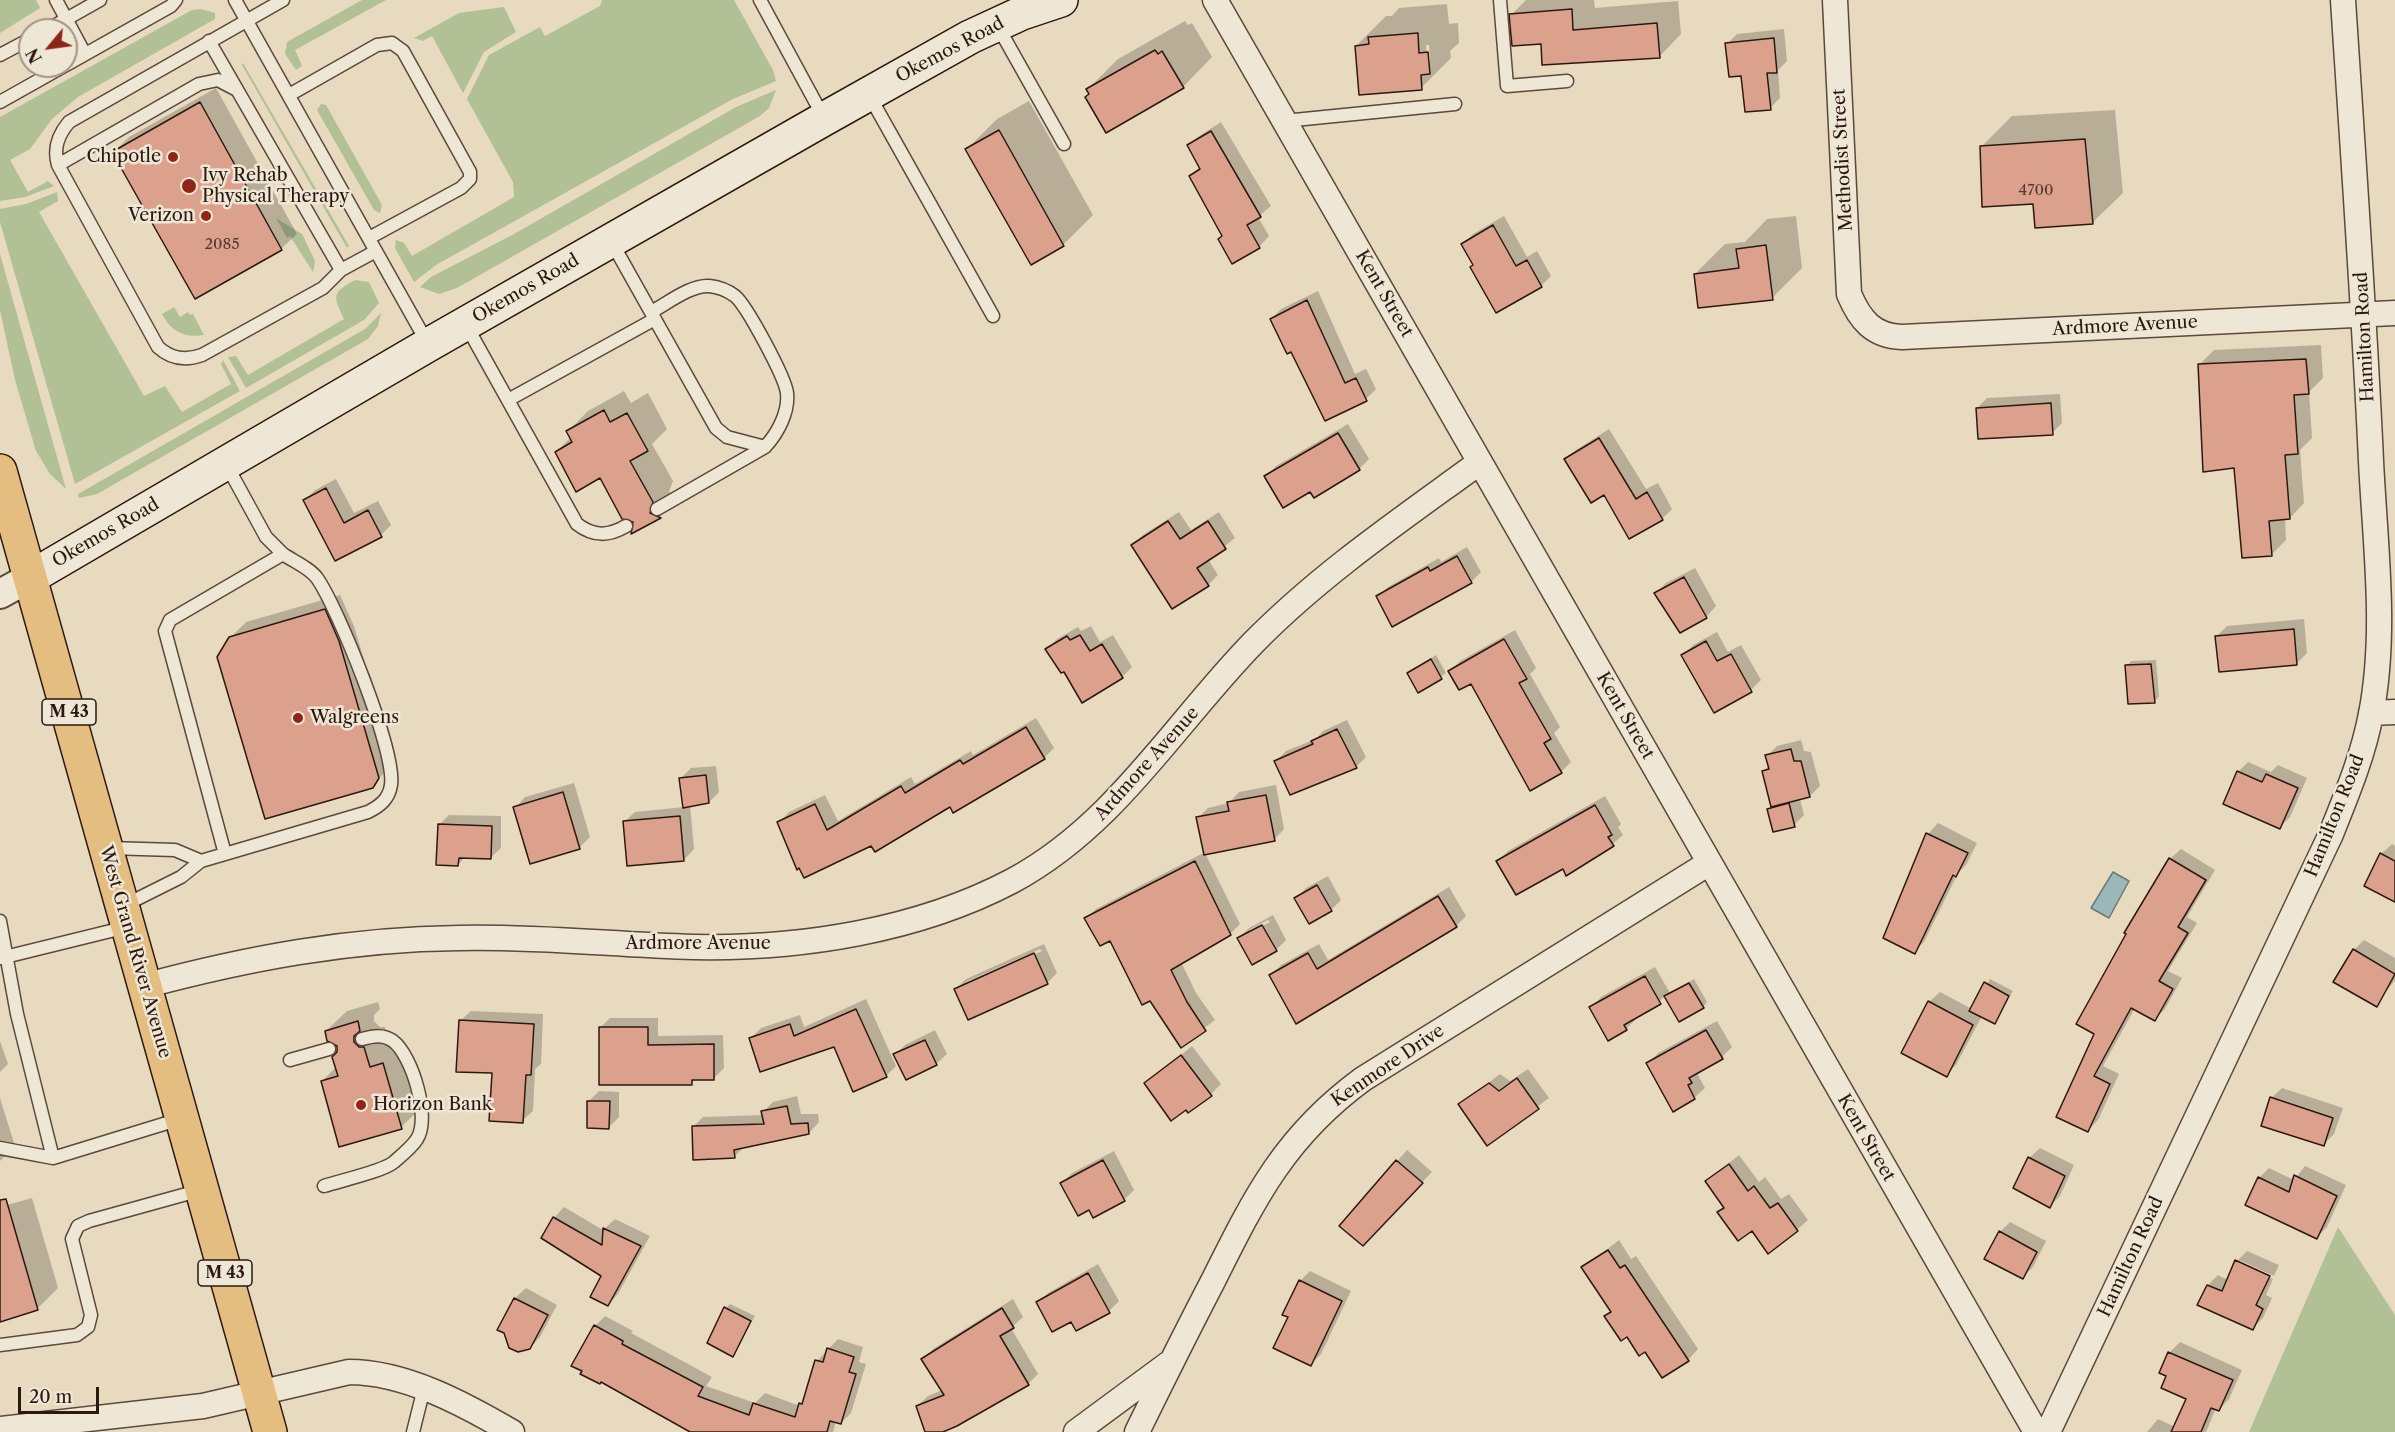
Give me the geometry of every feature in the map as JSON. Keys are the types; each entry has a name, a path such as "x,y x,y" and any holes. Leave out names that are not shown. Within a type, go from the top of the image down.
{"main road":[{"name":"Okemos Road","path":"31,577 428,345 824,118 996,24 1061,0"},
{"name":"West Grand River Avenue","path":"0,471 270,1432"}],"street":[{"name":"Kent Street","path":"1215,0 2036,1432"},
{"name":"Methodist Street","path":"1835,0 1849,294 1861,318"},
{"name":"Hamilton Road","path":"2048,1432 2331,834 2383,712 2378,652 2378,593 2364,316 2343,0"},
{"name":"Ardmore Avenue","path":"1861,318 1880,333 1902,337 2395,313"},
{"name":"Ardmore Avenue","path":"144,986 204,970 304,951 405,939 465,938 696,947 786,943 890,925 972,899 1011,882 1092,825 1117,800 1252,644 1298,601 1354,554 1480,462"},
{"name":"Okemos Road","path":"0,594 31,577"},
{"name":"Kenmore Drive","path":"1137,1432 1255,1196 1296,1138 1323,1111 1363,1079 1709,863"},
{"path":"1076,1432 1172,1361"},
{"path":"0,1429 203,1406 349,1372 386,1375 424,1388 510,1431"}],"lane":[{"path":"56,0 65,18"},
{"path":"68,18 100,0"},
{"path":"78,58 171,6 176,0"},
{"path":"235,0 428,345"},
{"path":"283,0 69,122 57,144 55,156 58,165 158,347 172,356 191,358 202,355 323,288 341,270 376,251"},
{"path":"760,0 824,118"},
{"path":"1500,0 1507,86 1567,81"},
{"path":"996,24 1064,144"},
{"path":"78,40 86,54"},
{"path":"209,41 341,270"},
{"path":"289,95 376,45 392,43 402,51 470,172 470,179 461,188 369,238"},
{"path":"0,55 18,45"},
{"path":"0,102 42,78"},
{"path":"58,165 199,84 218,80 238,91"},
{"path":"868,94 993,316"},
{"path":"1284,121 1455,104"},
{"path":"611,240 716,428 727,437 765,447"},
{"path":"508,400 653,316 695,288 706,286 726,290 741,302 784,379 787,393 785,413 772,439 765,447 657,509"},
{"path":"465,324 577,524 598,534 614,532 626,526"},
{"path":"3,957 125,916 201,861 368,812 383,802 391,786 379,728 343,626 315,576 283,554 266,537 226,463"},
{"path":"225,854 165,631 170,620 283,554"},
{"path":"106,848 175,850 201,861"},
{"path":"0,921 3,957 53,1158"},
{"path":"324,1186 392,1165 418,1138 422,1111 416,1080 404,1054 394,1041 384,1036 362,1039"},
{"path":"290,1060 330,1049"},
{"path":"0,1148 53,1158 182,1119"},
{"path":"0,1345 77,1335 88,1327 91,1315 72,1239 78,1226 202,1190"},
{"path":"414,1432 424,1388"}],"green space":[{"path":"0,0 36,0 40,8 24,18 18,18 18,22 0,33"},
{"path":"362,0 386,0 295,50 302,66 296,70 285,54 287,42"},
{"path":"602,0 734,0 773,70 776,81 733,99 436,265 414,282 395,248 396,240 404,243 412,256 514,197 513,182 467,99 489,55 540,27 545,36 600,6"},
{"path":"504,7 516,32 484,52 463,93 432,36 423,41 414,38 459,13"},
{"path":"200,9 215,13 215,19 78,97 52,119 30,149 10,160 28,192 48,181 54,186 25,197 0,201 0,117 70,78 78,78 78,74 192,10"},
{"path":"243,63 349,246 347,248 242,65"},
{"path":"776,90 769,108 760,116 457,288 439,294 420,287 431,277 514,234 736,107"},
{"path":"321,104 326,105 382,205 380,213 374,210 317,110"},
{"path":"57,192 58,201 39,212 144,396 165,386 182,412 231,384 221,364 223,360 240,391 75,484 0,222 0,209 26,204"},
{"path":"276,218 302,234 315,261 313,272 290,236 287,238"},
{"path":"0,254 66,489 50,474 36,451 15,380 0,310"},
{"path":"355,280 369,282 379,303 364,320 246,388 228,357 236,356 248,375 344,319 336,296 341,289"},
{"path":"174,307 180,317 188,312 190,315 193,314 204,335 191,336 174,329 162,314"},
{"path":"381,313 378,326 368,339 97,494 79,498 78,494 365,329"},
{"path":"2338,1227 2395,1315 2395,1432 2249,1432"}],"water":[{"path":"2113,872 2129,881 2109,918 2091,908"}],"building":[{"path":"1572,9 1573,30 1657,23 1660,58 1542,65 1541,44 1512,46 1509,14"},
{"path":"1418,33 1419,53 1428,52 1430,74 1421,75 1422,90 1359,95 1355,46 1369,44 1368,37"},
{"path":"1774,38 1777,73 1767,73 1771,110 1745,112 1741,76 1729,77 1725,43"},
{"path":"1155,50 1158,54 1162,51 1184,88 1106,133 1085,97 1089,94 1086,89"},
{"path":"200,102 282,250 195,299 112,152"},
{"path":"999,130 1064,246 1031,265 965,149"},
{"path":"1211,131 1261,217 1247,225 1260,248 1232,264 1218,239 1222,236 1189,176 1200,169 1187,145"},
{"path":"2085,139 2093,224 2035,228 2033,204 1982,207 1980,146"},
{"path":"1493,225 1516,266 1527,260 1542,287 1496,313 1470,267 1473,265 1461,244"},
{"path":"1766,245 1773,300 1698,308 1694,274 1739,268 1736,249"},
{"path":"1307,300 1345,383 1356,378 1367,401 1325,421 1291,352 1287,354 1270,319"},
{"path":"2306,359 2309,394 2294,395 2298,454 2285,455 2290,519 2269,521 2272,556 2242,558 2234,468 2203,472 2198,364"},
{"path":"2051,403 2053,435 1978,439 1976,408"},
{"path":"604,410 610,422 627,413 648,451 630,461 653,502 650,513 661,518 631,534 633,522 622,519 600,478 576,492 555,452 572,442 566,431"},
{"path":"1338,433 1360,470 1314,498 1310,492 1283,508 1264,476"},
{"path":"1599,438 1636,499 1647,492 1663,520 1629,539 1604,495 1591,503 1564,459"},
{"path":"326,488 344,523 368,510 382,537 335,561 303,500"},
{"path":"1168,521 1180,539 1208,521 1226,549 1197,568 1209,586 1172,609 1131,545"},
{"path":"1457,556 1472,583 1392,627 1376,596 1428,567 1430,571"},
{"path":"1684,577 1707,618 1680,633 1654,593"},
{"name":"Walgreens","path":"325,609 339,641 379,778 373,788 265,819 217,657 229,637"},
{"path":"2294,629 2297,665 2219,672 2215,636"},
{"path":"1080,635 1090,651 1102,644 1123,678 1082,703 1064,672 1061,673 1045,649 1067,636 1070,640"},
{"path":"1504,639 1527,679 1519,683 1551,739 1544,743 1562,773 1530,791 1471,684 1459,690 1448,671"},
{"path":"1706,641 1717,661 1731,654 1752,692 1714,713 1681,655"},
{"path":"1431,659 1442,679 1418,693 1407,673"},
{"path":"2151,664 2155,703 2128,704 2125,665"},
{"path":"1026,727 1045,759 953,813 950,807 875,852 871,846 804,878 799,868 797,870 777,822 815,804 827,830 901,786 905,793 960,760 963,764"},
{"path":"1337,729 1357,768 1290,795 1274,761 1313,744 1311,741"},
{"path":"1791,749 1794,761 1801,761 1810,797 1771,807 1762,771 1769,769 1765,755"},
{"path":"2237,771 2262,782 2266,774 2298,788 2280,829 2223,804"},
{"path":"706,775 709,803 683,808 679,778"},
{"path":"563,792 580,849 530,864 513,807"},
{"path":"1266,795 1275,841 1204,855 1196,817 1229,811 1227,802"},
{"path":"1789,803 1795,827 1773,832 1767,809"},
{"path":"1595,805 1612,835 1608,837 1614,846 1566,876 1563,869 1516,895 1496,861"},
{"path":"680,816 684,861 627,866 623,821"},
{"path":"438,824 492,826 491,859 459,858 458,866 436,865"},
{"path":"1926,833 1968,853 1956,877 1953,875 1915,954 1883,938"},
{"path":"2380,853 2395,861 2395,902 2364,886"},
{"path":"2169,858 2206,880 2178,927 2188,933 2159,981 2173,989 2155,1021 2131,1008 2094,1076 2110,1084 2088,1132 2056,1117 2094,1034 2076,1024 2126,934 2124,933"},
{"path":"1195,861 1231,935 1171,970 1187,1002 1206,1031 1181,1048 1150,1001 1142,1005 1110,941 1100,946 1084,918"},
{"path":"1317,885 1332,911 1309,924 1294,898"},
{"path":"1438,896 1457,927 1296,1024 1269,975 1308,953 1317,969"},
{"path":"1262,925 1277,951 1252,965 1237,938"},
{"path":"2353,949 2395,974 2377,1007 2333,982"},
{"path":"1034,953 1048,984 968,1020 954,989"},
{"path":"1645,976 1661,1004 1624,1025 1627,1030 1608,1041 1589,1007"},
{"path":"1984,982 2009,996 1995,1024 1969,1011"},
{"path":"1689,983 1704,1008 1679,1022 1664,996"},
{"path":"1928,1001 1973,1025 1947,1077 1901,1053"},
{"path":"856,1009 887,1077 853,1092 834,1047 760,1072 749,1038 790,1024 794,1036"},
{"path":"459,1020 534,1024 531,1075 526,1075 523,1123 489,1121 492,1073 456,1072"},
{"name":"Horizon Bank","path":"358,1021 360,1031 354,1036 354,1042 359,1047 364,1047 370,1067 383,1063 402,1129 339,1147 321,1081 338,1076 332,1057 337,1052 337,1046 327,1041 325,1031"},
{"path":"599,1027 648,1027 648,1045 714,1044 714,1080 692,1080 692,1085 599,1085"},
{"path":"1706,1030 1723,1059 1689,1078 1692,1083 1688,1085 1695,1099 1673,1112 1646,1063"},
{"path":"925,1040 937,1065 906,1080 893,1054"},
{"path":"1181,1055 1212,1096 1188,1113 1186,1110 1171,1121 1144,1083"},
{"path":"1517,1078 1539,1109 1487,1146 1458,1104 1489,1083 1499,1091"},
{"path":"2270,1097 2333,1118 2324,1146 2261,1126"},
{"path":"587,1101 610,1101 609,1129 587,1128"},
{"path":"787,1106 791,1124 808,1123 809,1134 734,1150 735,1158 693,1160 692,1126 764,1124 761,1111"},
{"path":"2028,1157 2065,1176 2050,1208 2013,1188"},
{"path":"1103,1160 1125,1201 1093,1218 1089,1210 1078,1216 1060,1183"},
{"path":"1396,1160 1423,1183 1363,1246 1339,1226"},
{"path":"1729,1164 1748,1191 1754,1186 1770,1208 1778,1203 1798,1231 1768,1254 1752,1231 1738,1241 1717,1212 1724,1208 1705,1181"},
{"path":"2294,1175 2337,1196 2317,1239 2245,1205 2258,1177 2289,1192"},
{"path":"6,1199 38,1310 0,1322 0,1200"},
{"path":"553,1217 602,1245 603,1228 641,1246 608,1306 590,1297 601,1276 541,1238"},
{"path":"1999,1231 2037,1252 2023,1279 1984,1259"},
{"path":"1608,1250 1620,1268 1625,1265 1689,1361 1662,1378 1645,1352 1639,1356 1627,1337 1621,1341 1604,1316 1611,1312 1581,1267"},
{"path":"2235,1260 2270,1276 2256,1305 2263,1309 2253,1330 2197,1305 2207,1285 2222,1291"},
{"path":"1088,1273 1110,1313 1076,1331 1071,1322 1052,1332 1036,1302"},
{"path":"1299,1280 1342,1301 1311,1366 1273,1348 1288,1317 1282,1315"},
{"path":"514,1298 548,1315 530,1349 518,1352 509,1348 504,1333 497,1330"},
{"path":"724,1307 751,1321 733,1357 707,1343"},
{"path":"1002,1308 1014,1328 1000,1336 1029,1385 957,1426 943,1432 925,1432 916,1406 944,1395 921,1359"},
{"path":"594,1325 623,1341 622,1344 703,1387 698,1396 749,1415 753,1403 795,1417 799,1403 802,1404 815,1360 823,1362 827,1348 854,1357 849,1372 856,1374 841,1424 830,1421 827,1432 690,1432 601,1382 600,1384 580,1374 582,1371 571,1366"},
{"path":"2168,1352 2233,1380 2219,1411 2211,1408 2201,1432 2171,1432 2186,1399 2161,1388 2166,1376 2159,1373"}],"place":[{"name":"Chipotle","path":"173,157"},
{"name":"Ivy Rehab Physical Therapy","path":"189,186"},
{"name":"Verizon","path":"206,216"},
{"name":"Walgreens","path":"298,718"},
{"name":"Horizon Bank","path":"361,1105"}]}
